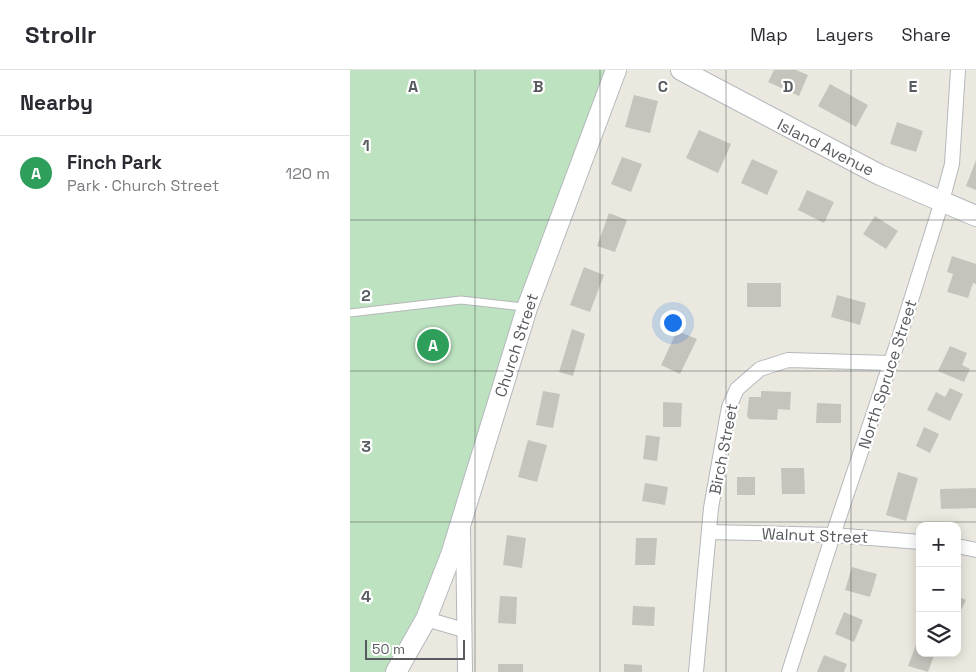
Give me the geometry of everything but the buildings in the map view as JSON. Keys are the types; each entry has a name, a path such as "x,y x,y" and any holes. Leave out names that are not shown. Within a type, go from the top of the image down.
{"street":[{"name":"Church Street","path":"465,672 463,514 527,308 616,70"},
{"name":"Island Avenue","path":"681,70 702,76 880,175 976,216"},
{"name":"North Spruce Street","path":"789,672 891,363 942,201 952,164 958,70"},
{"name":"Birch Street","path":"696,672 709,532 729,407 737,389 748,377 760,369 788,360 891,363"},
{"path":"396,672 426,619 463,514"},
{"name":"Walnut Street","path":"709,532 833,535 916,542"},
{"path":"961,547 976,550"},
{"path":"426,619 464,630"}],"lane":[{"path":"350,313 462,300 527,308"}],"green space":[{"path":"350,70 605,70 425,624 400,672 350,672"}],"place":[{"name":"Finch Park","path":"433,345"}]}
